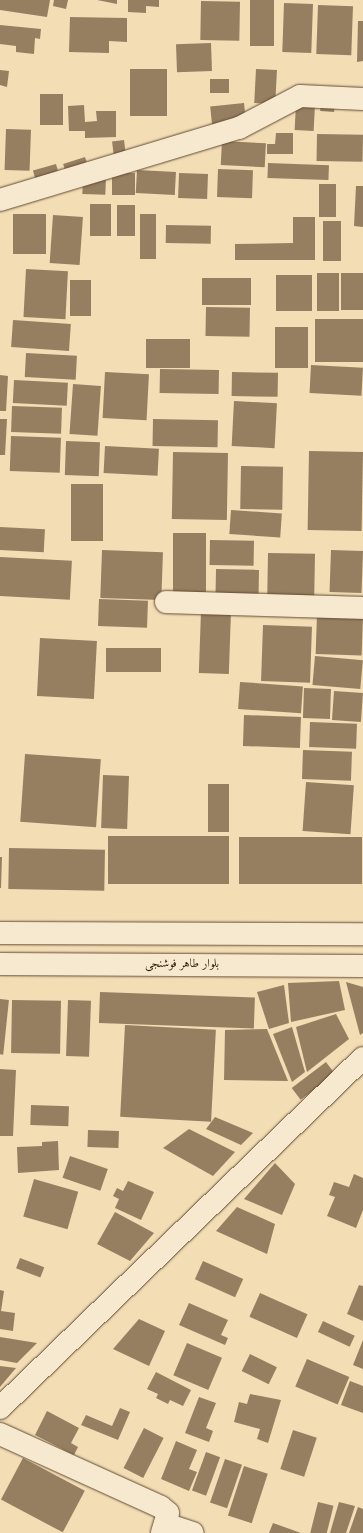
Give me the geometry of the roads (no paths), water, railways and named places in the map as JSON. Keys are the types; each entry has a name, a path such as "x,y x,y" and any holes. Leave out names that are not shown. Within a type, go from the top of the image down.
{"street":[{"path":"0,200 240,128 300,96 363,100"},
{"path":"166,602 363,608"},
{"path":"0,932 363,934"},
{"name":"بلوار طاهر فوشنجی","path":"0,964 363,966"},
{"path":"0,1408 363,1058"},
{"path":"0,1434 161,1507 168,1513 164,1529 193,1533"}]}
